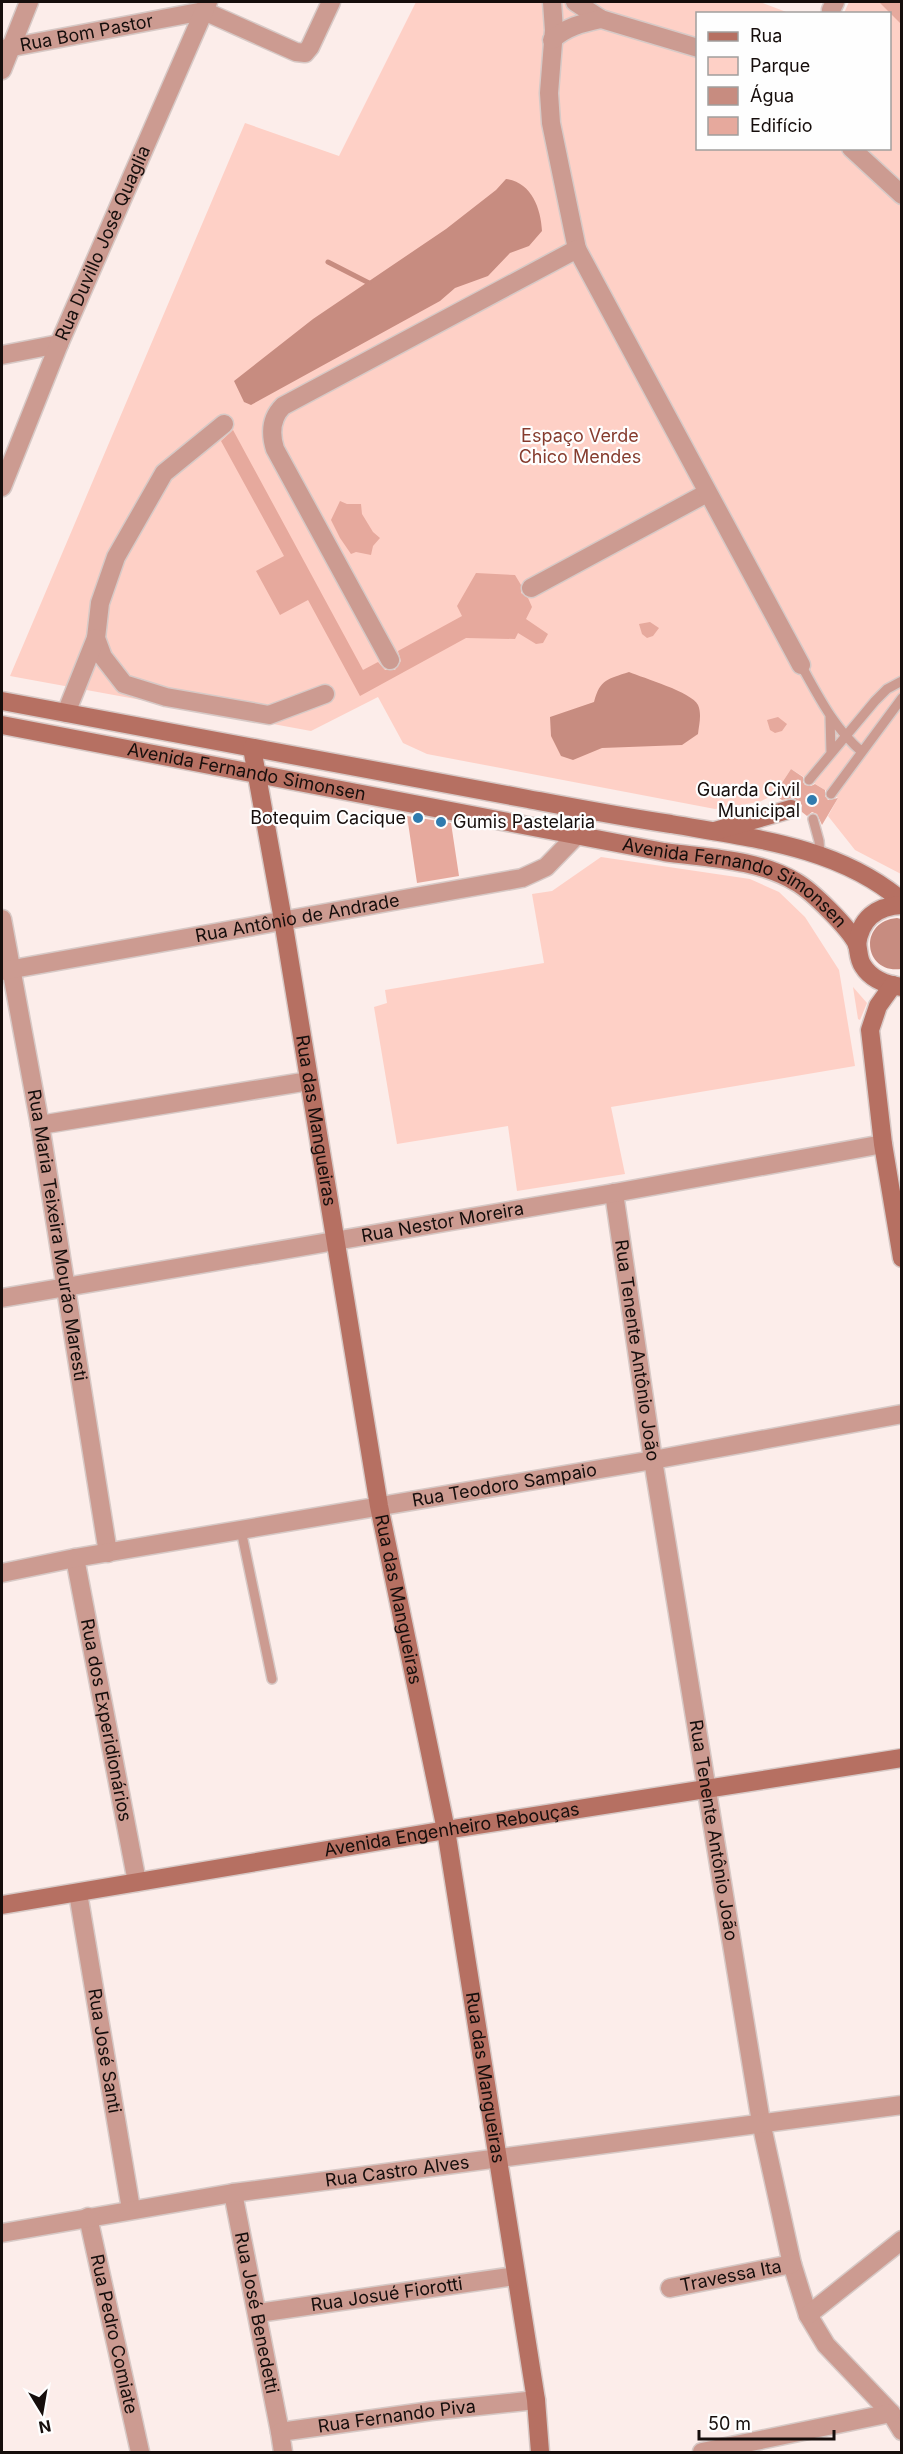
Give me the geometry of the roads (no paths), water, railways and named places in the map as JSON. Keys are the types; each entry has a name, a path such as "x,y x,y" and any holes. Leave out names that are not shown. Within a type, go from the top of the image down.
{"street":[{"path":"2,70 6,48 29,2"},
{"path":"206,6 296,52 305,53 331,2"},
{"path":"552,2 554,30 549,93 551,123 577,249 801,665"},
{"path":"575,2 600,19 696,47"},
{"name":"Rua Bom Pastor","path":"6,48 206,6"},
{"name":"Rua Duvillo José Quaglia","path":"2,488 59,344 206,6"},
{"path":"552,40 562,31 600,19"},
{"path":"853,150 902,195"},
{"path":"390,660 275,449 271,434 274,417 283,406 577,249"},
{"path":"2,355 59,344"},
{"path":"66,713 96,638 100,603 116,557 164,473 224,424"},
{"path":"531,588 708,493"},
{"path":"96,638 103,657 124,684 166,697 269,715 325,694"},
{"name":"Avenida Fernando Simonsen","path":"2,701 778,843 820,855 865,876 902,903"},
{"name":"Avenida Fernando Simonsen","path":"2,725 664,852 758,866 780,873 810,892 830,910 857,945 862,966 876,979 897,986"},
{"name":"Rua das Mangueiras","path":"252,748 284,920 379,1506 446,1830 536,2400 540,2452"},
{"path":"713,831 792,808"},
{"name":"Rua Antônio de Andrade","path":"6,970 522,879 546,867 578,834"},
{"path":"857,945 859,931 870,915 888,905 902,903"},
{"name":"Rua Maria Teixeira Mourão Maresti","path":"2,918 6,970 40,1125 108,1552"},
{"path":"897,986 878,1006 870,1030 883,1144 902,1258"},
{"path":"40,1125 309,1081"},
{"name":"Rua Nestor Moreira","path":"2,1298 614,1193 883,1144"},
{"name":"Rua Tenente Antônio João","path":"614,1193 653,1460 761,2122 792,2264 808,2315 826,2344 891,2413 902,2431"},
{"name":"Rua Teodoro Sampaio","path":"2,1573 108,1552 653,1460 902,1414"},
{"name":"Rua dos Experidionários","path":"75,1558 137,1882"},
{"name":"Avenida Engenheiro Rebouças","path":"2,1905 446,1830 902,1758"},
{"name":"Rua José Santi","path":"78,1893 131,2209"},
{"name":"Rua Castro Alves","path":"2,2233 233,2193 902,2105"},
{"name":"Rua José Benedetti","path":"233,2193 280,2432"},
{"name":"Rua Pedro Comiate","path":"88,2217 140,2452"},
{"path":"808,2315 902,2240"},
{"name":"Travessa Ita","path":"670,2288 792,2264"},
{"name":"Rua Josué Fiorotti","path":"258,2313 515,2276"},
{"name":"Rua Fernando Piva","path":"280,2432 431,2411 536,2400"},
{"path":"702,2452 891,2413"},
{"path":"280,2432 283,2452"}],"lane":[{"path":"801,665 845,738 862,752"},
{"path":"809,780 887,689 902,681"},
{"path":"831,794 902,698"},
{"path":"830,716 831,753"},
{"path":"813,819 820,855"},
{"path":"241,1530 272,1679"}],"water":[{"path":"506,179 522,185 537,205 542,231 529,246 510,253 488,276 455,288 440,301 251,405 244,402 234,381 313,319 446,229 496,190"},
{"path":"629,672 677,690 694,700 700,712 698,734 682,745 602,748 573,760 561,756 551,736 550,717 594,702 602,684"},
{"path":"901,919 901,969 888,968 879,964 870,946 871,937 876,928 884,921"}],"waterway":[{"path":"328,262 369,283"}],"place":[{"name":"Guarda Civil Municipal","path":"812,800"},
{"name":"Botequim Cacique","path":"418,818"},
{"name":"Gumis Pastelaria","path":"441,822"}],"park label":[{"name":"Espaço Verde Chico Mendes","path":"580,446"}]}
